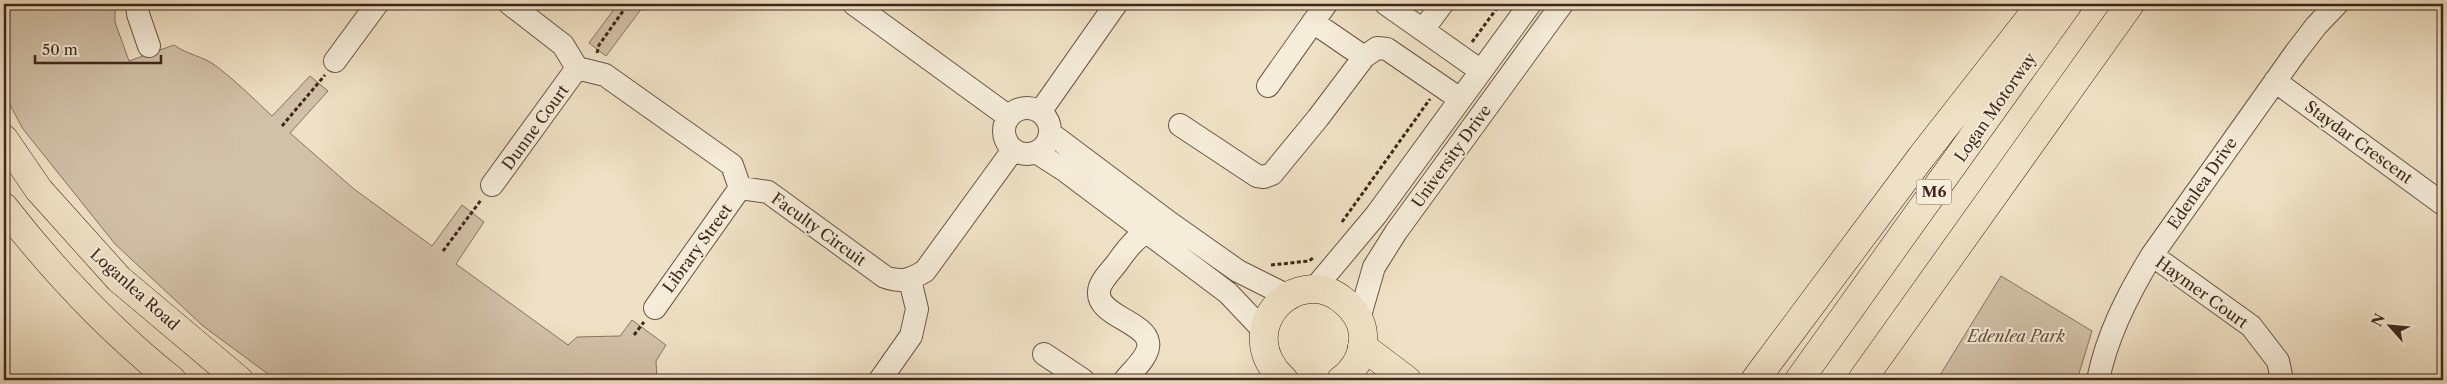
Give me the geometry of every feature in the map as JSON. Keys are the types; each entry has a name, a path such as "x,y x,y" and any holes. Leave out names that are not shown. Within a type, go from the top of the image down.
{"main road":[{"path":"1756,380 1911,171 2041,4"},
{"name":"Logan Motorway","path":"1799,380 2068,4"},
{"path":"1862,380 2130,4"},
{"name":"Loganlea Road","path":"4,139 39,190 119,279 240,380"},
{"path":"4,207 75,292 120,336 172,380"},
{"path":"1284,380 1261,356 1268,317 1277,305 1301,293 1328,292 1340,298 1351,307 1359,319 1362,332 1362,346 1358,361 1349,374 1341,380"},
{"path":"1362,346 1407,380"}],"street":[{"path":"138,4 138,14 149,46"},
{"path":"335,60 377,4"},
{"path":"510,4 563,45 577,68 606,75 732,165 740,188"},
{"path":"854,4 1009,117"},
{"path":"1040,112 1116,4"},
{"path":"1268,86 1326,4"},
{"path":"1386,4 1481,70"},
{"path":"1423,30 1442,4"},
{"name":"University Drive","path":"1301,293 1376,215 1530,4"},
{"name":"University Drive","path":"1359,319 1374,267 1396,232 1562,4"},
{"name":"Edenlea Drive","path":"2098,380 2111,333 2134,284 2152,255 2275,81 2316,26 2338,4"},
{"path":"1313,22 1364,57"},
{"path":"1180,125 1257,176 1264,177 1272,174 1318,118 1364,57 1377,48 1387,50 1460,99"},
{"name":"Dunne Court","path":"492,185 577,68"},
{"name":"Staydar Crescent","path":"2275,81 2443,204"},
{"path":"1026,108 1040,112 1049,123 1050,133 1044,147 1036,152 1021,153 1014,150 1005,138 1005,124 1009,117 1018,110 1026,108"},
{"path":"1050,133 1170,223 1238,271 1301,293"},
{"path":"880,380 911,336 917,309 910,280 925,271 1014,150"},
{"path":"1036,152 1064,170 1228,293 1261,356"},
{"name":"Faculty Circuit","path":"740,188 768,192 885,277 900,282 910,280"},
{"name":"Library Street","path":"655,308 740,188"},
{"path":"1124,380 1147,352 1148,341 1143,333 1101,302 1099,292 1102,283 1129,246 1145,231 1170,223"},
{"name":"Haymer Court","path":"2152,255 2251,326 2278,361 2282,380"},
{"path":"1044,354 1083,380"}],"path":[{"path":"577,68 595,62 598,46 628,4"},
{"path":"1461,57 1500,4"},
{"path":"282,126 321,82 335,60"},
{"path":"1338,228 1440,85"},
{"path":"443,251 492,185"},
{"path":"1270,265 1309,261 1315,257"}],"green space":[{"path":"4,4 115,4 115,22 129,61 174,45 216,66 272,116 310,76 328,91 290,133 354,189 432,246 462,205 484,222 456,264 568,345 577,337 620,336 632,320 666,345 656,361 657,380 276,380 203,326 115,244 23,129 4,94"},
{"path":"618,4 645,4 606,56 589,43"},
{"name":"Edenlea Park","path":"2001,276 2092,331 2077,380 1937,380"}]}
